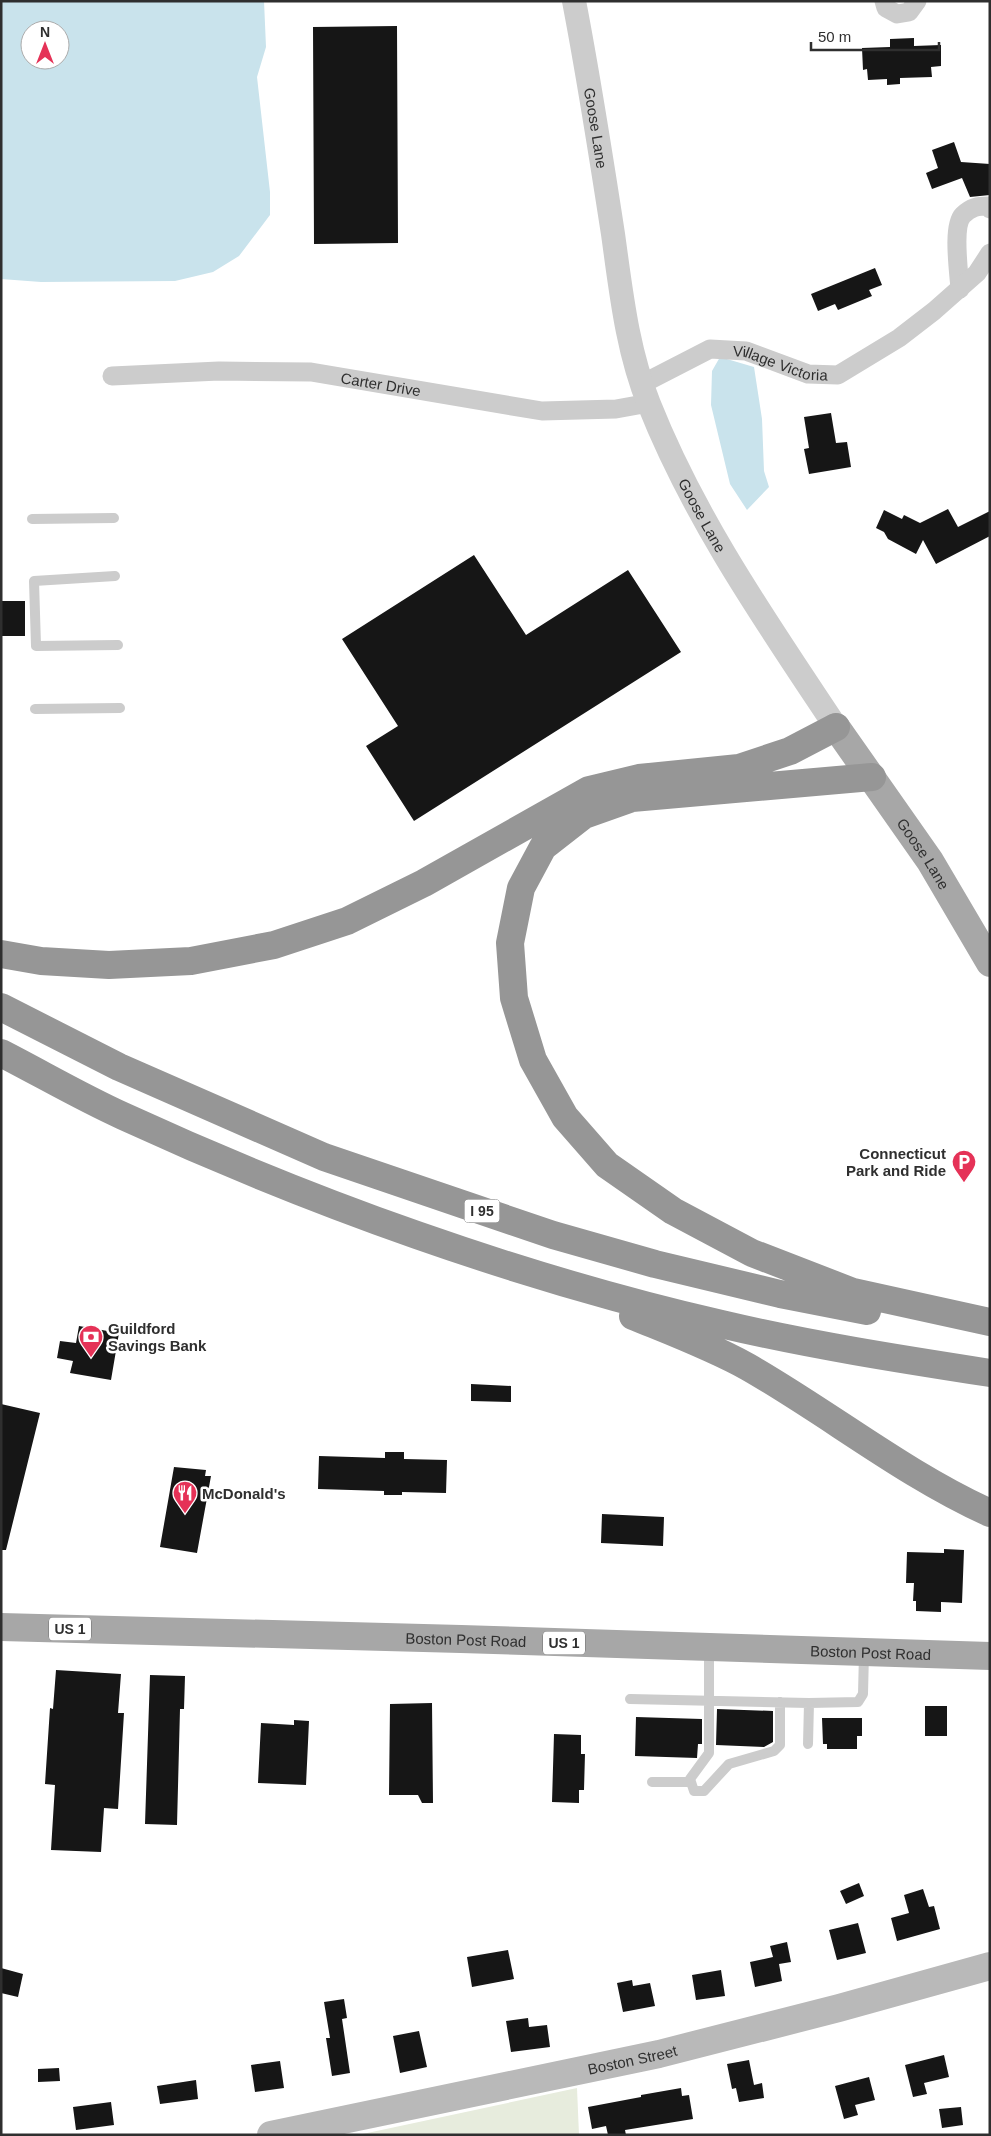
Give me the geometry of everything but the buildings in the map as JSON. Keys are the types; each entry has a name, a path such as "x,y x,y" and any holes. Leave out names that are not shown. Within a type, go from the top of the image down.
{"highway":[{"path":"1,954 41,961 109,965 191,961 274,945 347,921 424,883 535,818 589,790 639,778 739,768 790,751 836,727"},
{"path":"872,777 632,798 584,814 543,847 521,888 510,943 514,998 533,1060 565,1117 607,1165 673,1211 752,1253 853,1292 990,1322"},
{"name":"I 95","path":"1,1007 119,1067 324,1157 553,1235 655,1264 780,1294 880,1314 990,1332"},
{"path":"1,1054 121,1115 260,1176 388,1225 498,1262 722,1325 874,1354 990,1372"},
{"path":"498,1262 711,1348 749,1368 919,1476 990,1513"}],"main road":[{"name":"Goose Lane","path":"836,727 930,861 990,963"},
{"name":"Boston Post Road","path":"1,1628 990,1656"},
{"name":"Boston Street","path":"271,2135 660,2054 839,2008 990,1966"}],"street":[{"name":"Goose Lane","path":"574,1 588,73 626,322 645,393 694,503 778,640 836,727"},
{"path":"884,1 886,8 897,14 909,12 917,1"},
{"path":"960,289 957,232 961,216 974,207 988,206 990,208"},
{"name":"Village Victoria","path":"645,393 689,359 710,349 746,351 808,374 838,375 899,338 960,289 977,273 990,253"},
{"name":"Carter Drive","path":"112,376 219,371 311,372 542,411 616,409 645,393"}],"lane":[{"path":"32,519 114,518"},
{"path":"116,576 34,580 36,646 118,645"},
{"path":"34,709 120,708"},
{"path":"690,1782 709,1753 709,1647"},
{"path":"630,1699 809,1703 858,1702 863,1694 864,1652"},
{"path":"690,1782 694,1791 704,1791 729,1764 774,1751 780,1745 780,1702"},
{"path":"808,1744 809,1703"},
{"path":"652,1782 690,1782"}],"shaded area":[{"path":"577,2088 579,2135 358,2135"}],"water":[{"path":"1,1 264,1 266,47 257,77 270,192 270,215 239,256 213,272 175,281 41,282 1,279"},
{"path":"720,357 754,367 762,419 764,471 769,487 747,510 730,484 711,405 712,371"}],"place":[{"name":"Connecticut Park and Ride","path":"964,1183"},
{"name":"Guildford Savings Bank","path":"91,1358"},
{"name":"McDonald's","path":"185,1514"}]}
